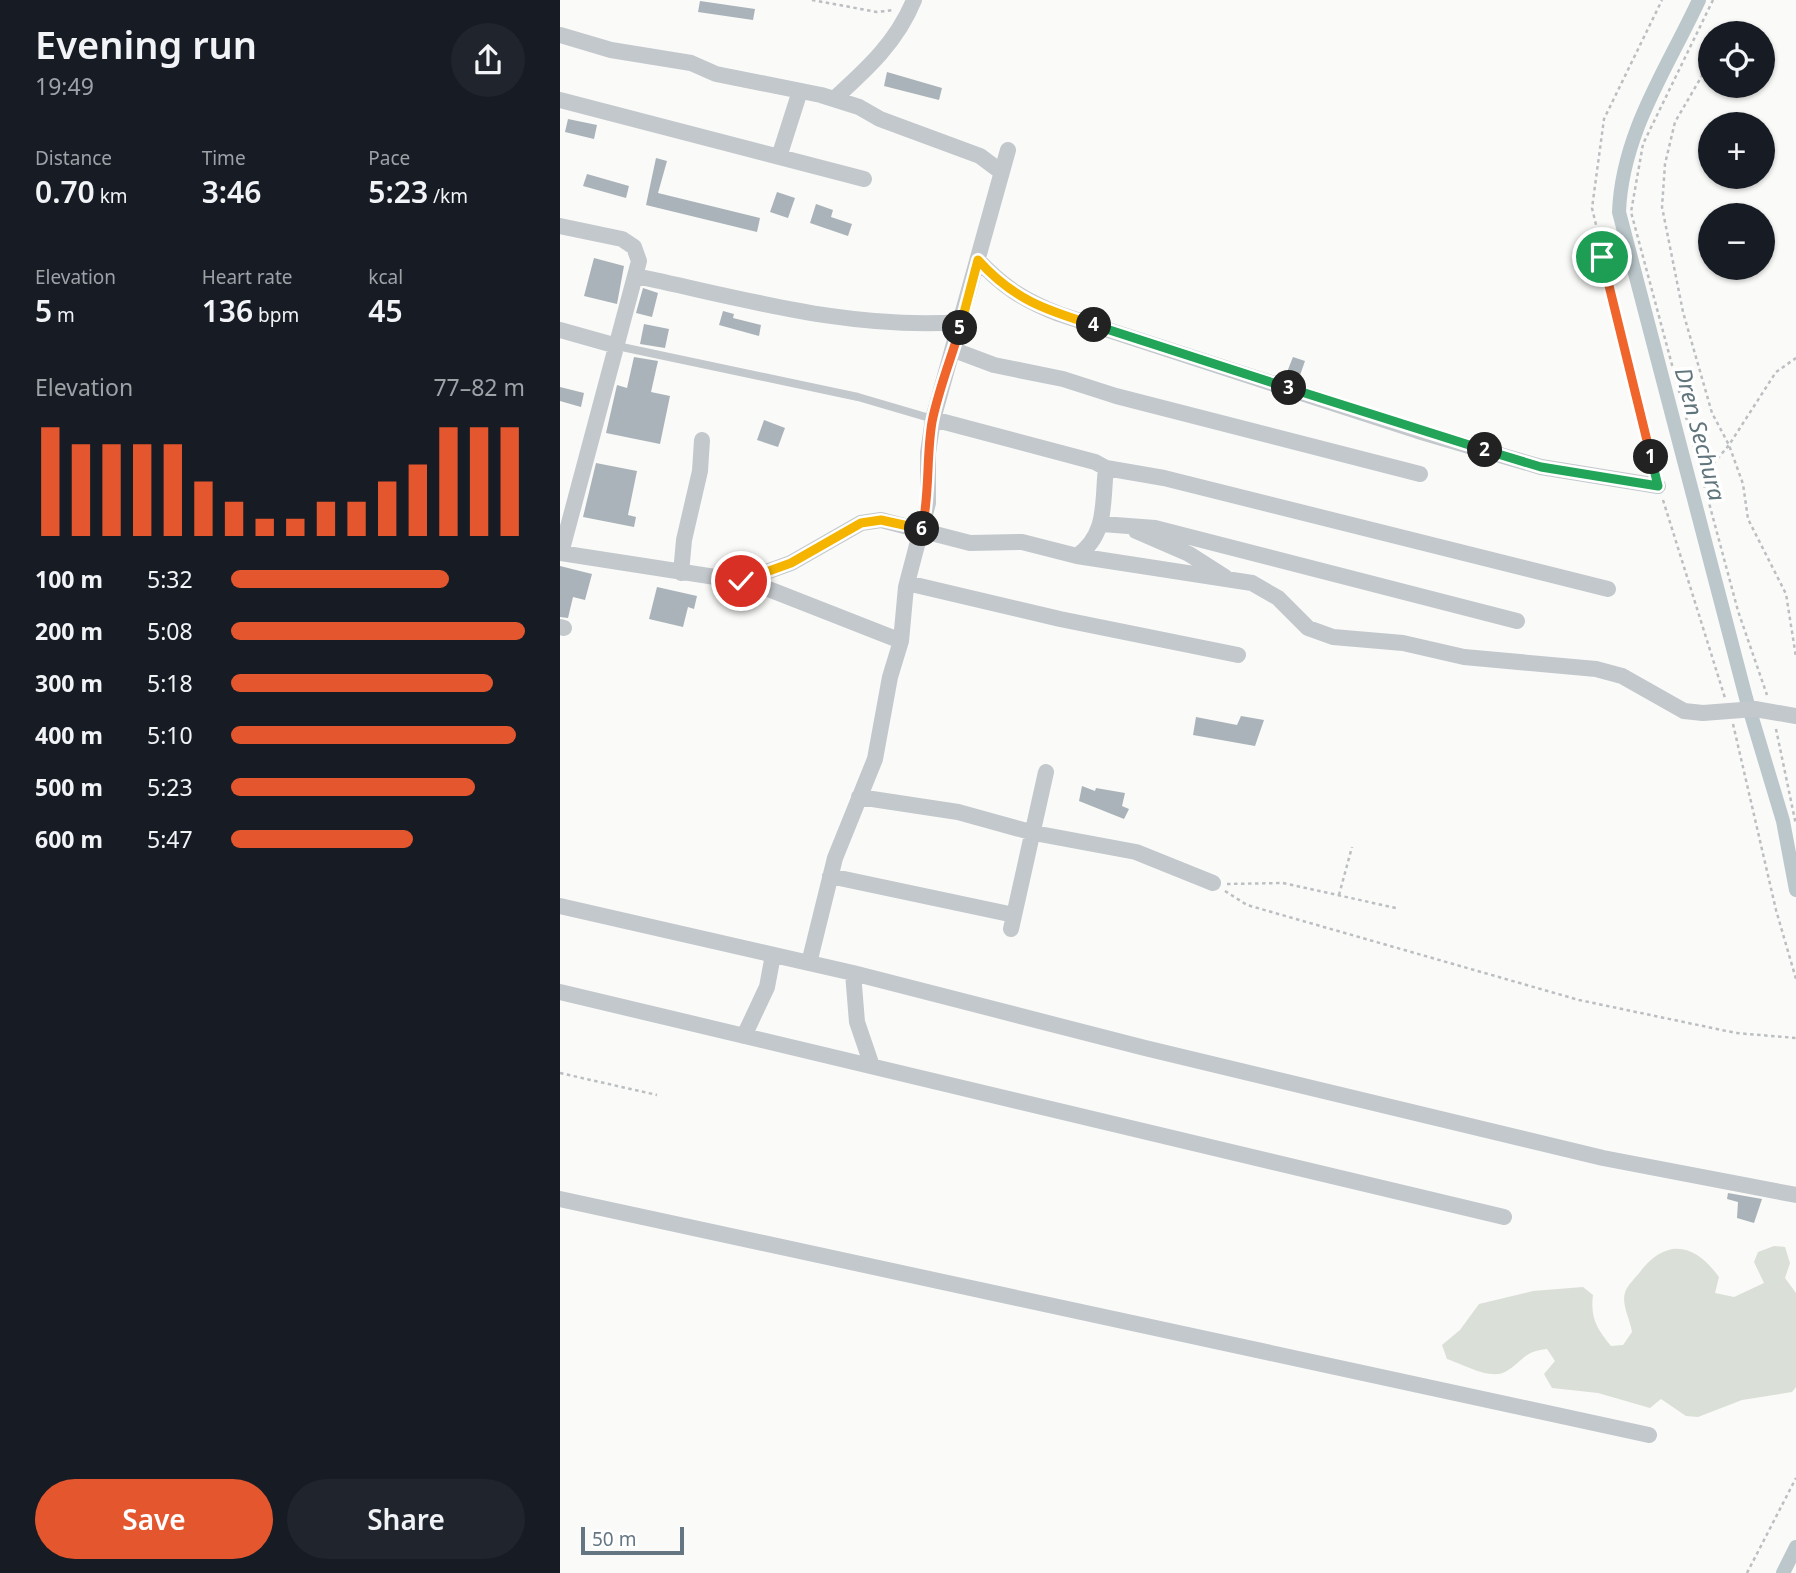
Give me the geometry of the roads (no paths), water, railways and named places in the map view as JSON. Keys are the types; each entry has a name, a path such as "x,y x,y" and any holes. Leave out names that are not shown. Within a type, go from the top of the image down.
{"street":[{"path":"834,99 873,65 904,26 913,4"},
{"path":"560,35 611,50 638,56 660,56 691,63 716,74 834,99 859,107 880,120 980,156 1000,171"},
{"path":"779,157 800,91"},
{"path":"560,100 864,178"},
{"path":"809,963 831,876 875,759 890,677 901,641 907,583 928,503 928,453 933,419 1008,149"},
{"path":"560,226 622,239 634,247 639,261 561,553 741,581 771,590 901,641"},
{"path":"978,260 998,282 1023,300 1059,314 1418,431 1528,463 1658,486"},
{"path":"636,276 853,321 911,326 962,322"},
{"path":"560,330 617,346"},
{"path":"954,350 993,365 1063,379 1116,396 1420,474"},
{"path":"933,419 1095,462 1107,468 1164,478 1608,589"},
{"path":"681,573 684,541 700,471 702,440"},
{"path":"1077,555 1092,544 1102,524 1107,468"},
{"path":"741,581 791,563 861,523 881,520 970,543 1022,542 1077,555 1252,583 1278,598 1308,628 1333,637 1403,643 1464,657 1596,669 1622,676 1684,711 1755,709 1796,716"},
{"path":"1102,524 1155,528 1517,621"},
{"path":"1124,526 1189,554 1230,579"},
{"path":"907,583 1060,619 1238,654"},
{"path":"831,876 1012,922 1046,772"},
{"path":"859,797 958,812 1034,833 1136,852 1213,883"},
{"path":"560,906 853,973 1145,1048 1603,1158 1796,1195"},
{"path":"744,1036 766,987 773,955"},
{"path":"853,973 855,1013 872,1066"},
{"path":"560,992 1504,1217"},
{"path":"560,1199 1649,1435"}],"lane":[{"path":"617,346 858,397 933,419"}],"waterway":[{"name":"Dren Sechura","path":"1699,0 1637,128 1628,155 1619,212 1746,698 1783,821 1796,890"},
{"name":"Dren Sechura","path":"1783,1573 1796,1547"}]}
